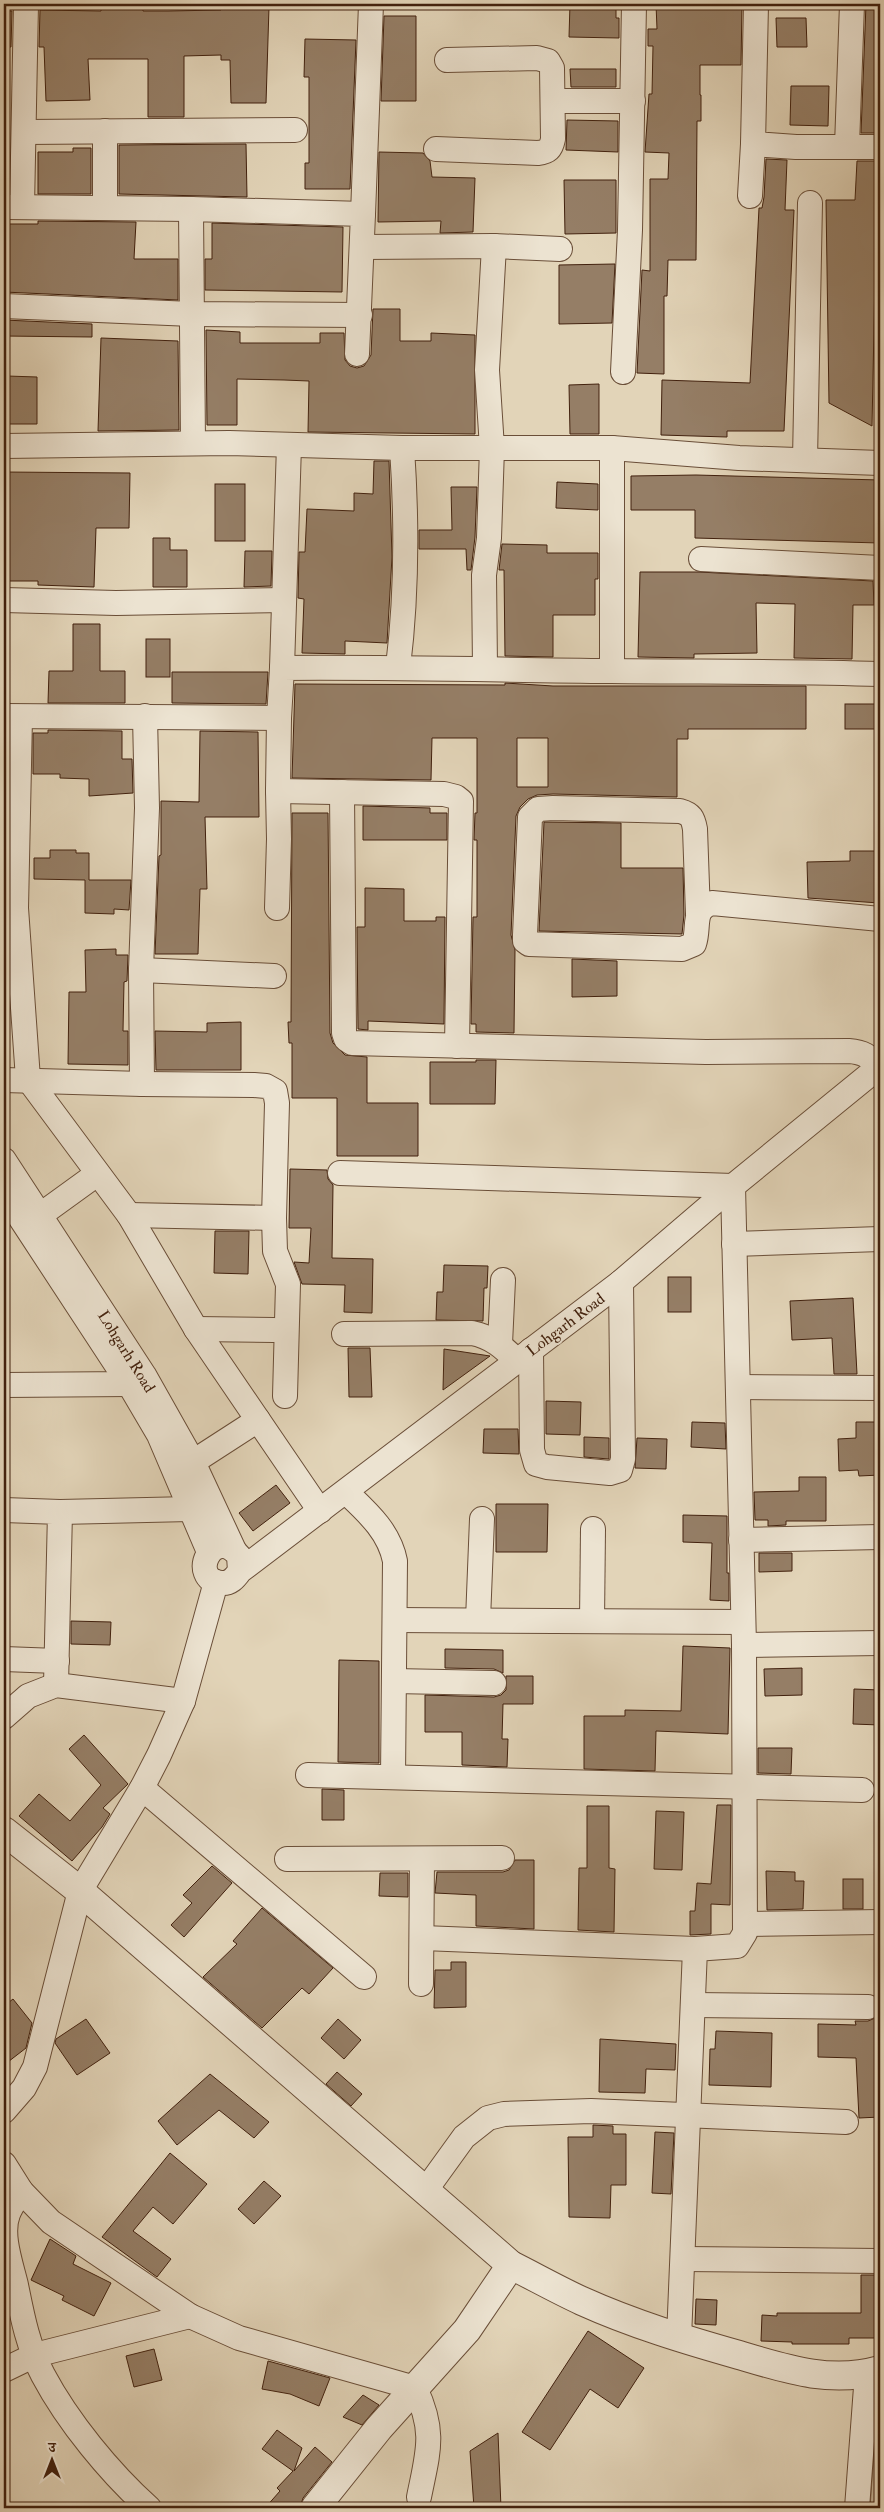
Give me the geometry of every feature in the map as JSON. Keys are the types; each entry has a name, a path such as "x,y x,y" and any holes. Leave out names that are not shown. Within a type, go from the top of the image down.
{"street":[{"path":"26,4 24,132 13,207 105,206 363,214"},
{"path":"357,354 360,315 360,269 363,247 371,4"},
{"path":"623,372 630,230 634,4"},
{"path":"750,196 756,4"},
{"path":"847,146 852,4"},
{"path":"436,150 546,152 551,148 553,139 552,68 548,61 536,58 447,60"},
{"path":"553,101 633,101"},
{"path":"24,132 295,130"},
{"path":"105,131 105,206"},
{"path":"753,144 796,148 880,147"},
{"path":"805,460 810,203"},
{"path":"191,208 193,443"},
{"path":"363,247 494,246 560,248"},
{"path":"485,668 484,575 489,538 492,448 488,370 494,246"},
{"path":"4,306 192,314 360,315"},
{"path":"4,446 193,443 402,448 612,448 880,463"},
{"path":"277,908 280,839 278,791 279,718 289,445"},
{"path":"398,667 405,611 405,492 402,448"},
{"path":"612,448 612,671"},
{"path":"701,558 880,568"},
{"path":"4,600 116,603 284,600"},
{"path":"282,668 398,667 612,671 783,670 880,674"},
{"path":"142,1084 141,970 147,808 145,716"},
{"path":"279,718 12,717 16,908 28,1079 129,1215 196,1329 320,1511"},
{"path":"278,791 444,794 456,797 461,802 457,1046"},
{"path":"342,792 346,1039 361,1044 706,1052 849,1051 861,1052 871,1057 877,1074"},
{"path":"698,914 695,829 693,819 688,814 680,811 553,808 538,810 530,817 525,935 525,941 529,944 682,949 694,944 698,914 705,905 712,903 880,919"},
{"path":"141,970 274,976"},
{"name":"Lohgarh Road","path":"4,1160 22,1221 193,1462 201,1505 237,1561 320,1511 346,1492 621,1282 733,1186 877,1074"},
{"path":"4,1080 254,1085 266,1086 275,1091 278,1104 274,1218 275,1251 288,1284 285,1396"},
{"path":"340,1173 733,1186 744,1645 745,1924 742,1940 737,1946 695,1949 423,1938"},
{"path":"4,1193 22,1221 97,1174"},
{"path":"129,1215 274,1218"},
{"path":"734,1244 880,1239"},
{"path":"500,1344 503,1280"},
{"path":"344,1334 472,1333 486,1336 524,1355 532,1450 536,1464 547,1467 610,1472 620,1470 623,1459 621,1282"},
{"path":"196,1329 274,1330"},
{"path":"4,1385 136,1380 160,1435 201,1505 208,1552 204,1563 206,1575 216,1582 226,1583 234,1579 237,1561 219,1547 208,1552"},
{"path":"738,1387 880,1388"},
{"path":"193,1462 258,1420"},
{"path":"346,1492 373,1519 392,1546 395,1561 394,1777"},
{"path":"4,1510 60,1512 201,1505"},
{"path":"56,1685 60,1512"},
{"path":"478,1620 482,1519"},
{"path":"592,1621 593,1529"},
{"path":"741,1540 880,1537"},
{"path":"4,2111 24,2088 35,2067 80,1891 142,1788 182,1701 216,1582"},
{"path":"395,1620 743,1622"},
{"path":"744,1645 880,1643"},
{"path":"4,1659 57,1661"},
{"path":"394,1681 494,1683"},
{"path":"4,1717 28,1696 56,1685 182,1701"},
{"path":"308,1775 862,1790"},
{"path":"142,1788 364,1977"},
{"path":"4,1831 80,1891 511,2265 583,2301 679,2338 809,2374 836,2376 874,2372 857,2508"},
{"path":"287,1859 502,1858"},
{"path":"421,1984 423,1938 422,1859"},
{"path":"745,1924 880,1922"},
{"path":"679,2338 684,2259 695,1949"},
{"path":"693,2005 868,2007"},
{"path":"425,2191 464,2136 488,2118 520,2112 591,2110 846,2122"},
{"path":"4,2164 21,2191 51,2222 190,2316 239,2338 414,2388"},
{"path":"21,2191 7,2215 6,2238 23,2320 35,2355 43,2374 86,2438 123,2484 149,2508"},
{"path":"684,2259 880,2261"},
{"path":"315,2508 379,2428 467,2330 511,2265"},
{"path":"4,2370 35,2355 190,2316"},
{"path":"414,2388 428,2422 428,2451 418,2497"}],"shaded area":[{"path":"880,2395 880,2508 870,2508 878,2397"}],"building":[{"path":"570,4 616,4 616,18 619,18 619,38 569,37"},
{"path":"656,4 742,4 741,65 700,65 701,121 697,121 696,260 668,260 667,296 664,296 664,374 637,373 642,270 650,271 650,179 668,179 669,153 645,152 649,94 652,94 653,46 648,46 648,29 657,29"},
{"path":"866,4 880,4 880,133 861,133"},
{"path":"143,6 143,11 221,10 221,6 269,7 266,103 231,103 230,60 221,60 221,55 184,56 184,117 148,117 148,59 88,59 90,100 46,101 44,47 39,47 40,10 101,11 101,7"},
{"path":"4,11 12,11 11,47 4,47"},
{"path":"384,16 416,16 416,101 381,101"},
{"path":"776,18 806,18 807,47 777,47"},
{"path":"305,39 356,40 350,189 305,189 305,163 309,163 309,77 304,77"},
{"path":"570,69 616,69 616,87 571,87"},
{"path":"791,86 829,86 828,126 790,125"},
{"path":"567,120 618,121 618,152 566,150"},
{"path":"246,144 247,197 119,194 119,145"},
{"path":"73,148 91,148 91,194 38,194 38,152 73,152"},
{"path":"379,152 423,153 430,161 432,177 475,178 473,232 440,233 441,221 378,222"},
{"path":"766,159 787,160 785,210 794,210 784,431 727,431 727,437 661,435 662,380 750,383 759,208 762,208 764,197"},
{"path":"857,161 880,161 880,178 877,178 872,426 829,403 826,200 855,200"},
{"path":"564,180 616,180 616,233 565,234"},
{"path":"38,221 136,222 134,259 178,259 178,300 4,292 4,224 38,224"},
{"path":"212,223 343,227 342,292 205,290 205,259 212,259"},
{"path":"615,264 612,323 559,324 559,265"},
{"path":"373,309 400,309 400,341 431,341 431,333 475,335 475,434 308,432 309,381 284,380 237,379 237,425 207,425 206,330 240,332 240,343 320,343 320,333 344,333 345,360 350,366 357,368 364,366 371,355"},
{"path":"4,320 92,324 92,337 4,336"},
{"path":"101,338 178,341 179,430 98,431"},
{"path":"7,376 37,377 37,424 7,424"},
{"path":"599,384 599,434 570,434 569,385"},
{"path":"374,461 389,461 392,557 387,643 345,641 345,654 302,653 304,599 298,598 299,552 305,552 307,509 354,511 354,493 373,494"},
{"path":"4,472 130,473 129,528 96,528 94,587 38,585 38,581 9,581 9,578 4,578"},
{"path":"696,475 880,480 880,543 695,538 695,510 631,510 631,476"},
{"path":"557,482 598,484 598,510 556,508"},
{"path":"215,484 245,484 245,541 215,541"},
{"path":"451,487 477,487 475,537 471,570 467,570 466,549 419,549 419,530 452,530"},
{"path":"153,538 170,538 170,550 187,550 187,587 153,587"},
{"path":"502,544 547,545 547,553 598,553 598,579 595,579 595,615 553,615 553,657 505,656 504,570 499,570"},
{"path":"245,551 272,551 271,586 244,587"},
{"path":"640,572 699,572 873,581 874,605 853,605 852,659 794,658 795,604 756,603 757,653 694,654 694,658 638,657"},
{"path":"73,624 100,624 100,671 125,671 125,703 48,703 49,671 73,671"},
{"path":"146,639 170,639 170,677 146,677"},
{"path":"172,672 268,672 266,704 172,703"},
{"path":"505,683 553,686 806,686 806,729 688,729 688,739 677,739 677,797 553,794 537,795 528,799 520,807 516,816 511,935 515,950 514,1033 476,1032 476,1024 471,1024 473,917 477,917 477,840 474,840 475,813 477,813 477,738 432,738 431,780 292,778 295,684 505,685","holes":["517,738 548,738 548,787 517,787"]},
{"path":"845,704 875,704 875,729 845,729"},
{"path":"48,730 122,731 122,759 132,759 133,793 89,796 89,779 60,778 60,774 33,774 33,733 48,733"},
{"path":"200,731 258,732 259,817 205,817 207,889 200,889 198,954 155,954 159,856 161,855 161,801 199,802"},
{"path":"363,806 430,808 430,813 447,813 447,840 363,840"},
{"path":"292,813 328,813 330,1033 333,1043 345,1055 367,1057 367,1103 418,1103 418,1156 337,1156 337,1098 292,1098 292,1043 289,1043 288,1022 291,1022"},
{"path":"544,822 621,823 621,868 683,868 684,915 682,934 539,931"},
{"path":"50,850 76,850 76,853 89,853 89,880 131,880 129,910 114,909 114,914 85,913 85,880 34,879 34,858 50,858"},
{"path":"850,851 879,851 879,903 808,898 807,862 850,861"},
{"path":"365,888 404,889 404,921 436,921 436,917 445,917 444,1024 368,1021 368,1030 358,1029 357,927 365,927"},
{"path":"116,949 116,955 128,955 127,981 124,982 123,1031 128,1031 128,1065 68,1064 69,992 86,992 85,950"},
{"path":"572,959 617,961 617,996 572,997"},
{"path":"241,1022 241,1070 156,1070 155,1031 207,1032 207,1023"},
{"path":"476,1060 496,1060 495,1104 430,1104 430,1062 476,1062"},
{"path":"290,1169 327,1170 328,1179 333,1185 332,1258 373,1259 372,1313 344,1312 345,1285 302,1284 294,1262 309,1263 311,1228 289,1228"},
{"path":"215,1231 249,1231 248,1274 214,1273"},
{"path":"444,1265 488,1266 487,1288 484,1288 483,1321 436,1320 437,1292 443,1292"},
{"path":"668,1277 691,1277 691,1312 668,1312"},
{"path":"853,1298 857,1374 834,1374 832,1338 792,1340 790,1301"},
{"path":"348,1348 370,1348 372,1397 349,1397"},
{"path":"444,1349 490,1356 443,1390"},
{"path":"546,1401 581,1402 580,1435 546,1434"},
{"path":"692,1422 725,1423 726,1449 691,1447"},
{"path":"856,1422 880,1422 880,1475 859,1476 858,1470 839,1471 838,1439 856,1438"},
{"path":"484,1429 518,1429 519,1454 483,1453"},
{"path":"584,1437 609,1438 609,1459 584,1457"},
{"path":"637,1438 667,1439 666,1469 635,1468"},
{"path":"799,1477 826,1477 826,1521 786,1521 786,1525 768,1526 768,1520 755,1520 754,1492 799,1491"},
{"path":"276,1485 290,1503 253,1531 239,1513"},
{"path":"496,1504 548,1504 547,1552 496,1552"},
{"path":"683,1515 727,1516 729,1601 710,1600 712,1543 683,1542"},
{"path":"759,1553 792,1553 792,1571 759,1572"},
{"path":"71,1621 111,1622 110,1645 71,1644"},
{"path":"683,1646 730,1648 728,1734 656,1731 655,1771 584,1769 584,1716 625,1716 625,1710 681,1711"},
{"path":"445,1649 503,1650 503,1673 494,1669 445,1668"},
{"path":"339,1660 379,1661 379,1763 338,1762"},
{"path":"802,1668 802,1695 765,1696 764,1669"},
{"path":"506,1676 533,1676 533,1704 503,1704 502,1739 508,1739 507,1767 462,1765 462,1732 425,1732 425,1695 494,1697 501,1695 506,1690"},
{"path":"854,1689 880,1690 880,1725 853,1724"},
{"path":"84,1735 128,1784 103,1808 110,1814 102,1827 72,1861 19,1816 39,1794 70,1821 101,1785 69,1749"},
{"path":"758,1748 792,1748 791,1774 758,1773"},
{"path":"322,1789 344,1790 344,1820 322,1820"},
{"path":"717,1805 731,1805 730,1905 711,1904 711,1934 690,1935 690,1911 695,1911 697,1883 711,1884"},
{"path":"587,1806 609,1806 609,1868 615,1869 614,1932 578,1930 579,1868 587,1868"},
{"path":"656,1811 684,1812 682,1870 654,1869"},
{"path":"515,1860 534,1860 534,1929 476,1926 476,1895 435,1893 437,1872 503,1872 509,1870"},
{"path":"212,1866 232,1883 184,1937 171,1925 192,1903 183,1895"},
{"path":"766,1871 795,1872 795,1881 804,1881 803,1909 767,1910"},
{"path":"380,1873 408,1873 408,1897 379,1896"},
{"path":"843,1879 863,1879 863,1909 843,1909"},
{"path":"262,1908 333,1968 309,1994 302,1988 262,2028 203,1977 237,1944 233,1941"},
{"path":"451,1962 466,1962 466,2007 434,2008 435,1970 451,1970"},
{"path":"13,1999 32,2023 26,2048 4,2065 4,2006"},
{"path":"880,2016 880,2117 859,2118 856,2058 818,2057 818,2024 856,2025 855,2021 868,2021"},
{"path":"86,2019 110,2053 77,2075 55,2043 56,2039"},
{"path":"338,2019 361,2040 344,2059 321,2038"},
{"path":"716,2031 772,2033 771,2087 709,2085 710,2049 715,2049"},
{"path":"600,2039 676,2044 675,2070 646,2069 645,2093 599,2092"},
{"path":"337,2072 362,2094 351,2106 326,2084"},
{"path":"210,2074 269,2122 254,2138 219,2110 177,2145 158,2121"},
{"path":"593,2125 613,2126 613,2134 626,2134 626,2185 611,2185 610,2218 569,2217 568,2137 593,2137"},
{"path":"655,2132 674,2133 671,2194 652,2193"},
{"path":"170,2153 207,2184 173,2224 153,2207 133,2231 171,2259 157,2277 102,2237"},
{"path":"264,2181 281,2196 254,2224 238,2209"},
{"path":"50,2239 76,2256 73,2264 111,2283 94,2316 62,2300 64,2296 31,2280"},
{"path":"861,2275 880,2275 880,2338 849,2338 849,2344 792,2344 792,2342 761,2341 762,2315 777,2316 777,2313 861,2313"},
{"path":"696,2299 717,2300 716,2325 695,2324"},
{"path":"588,2331 644,2368 618,2408 590,2389 550,2450 522,2432"},
{"path":"154,2349 162,2380 134,2387 126,2356"},
{"path":"268,2361 330,2378 319,2406 290,2394 262,2389"},
{"path":"363,2395 379,2405 362,2425 343,2417"},
{"path":"277,2430 302,2448 294,2471 315,2447 332,2462 303,2498 300,2508 265,2508 280,2491 277,2488 293,2471 262,2449"},
{"path":"498,2433 501,2508 474,2508 470,2451"}]}
